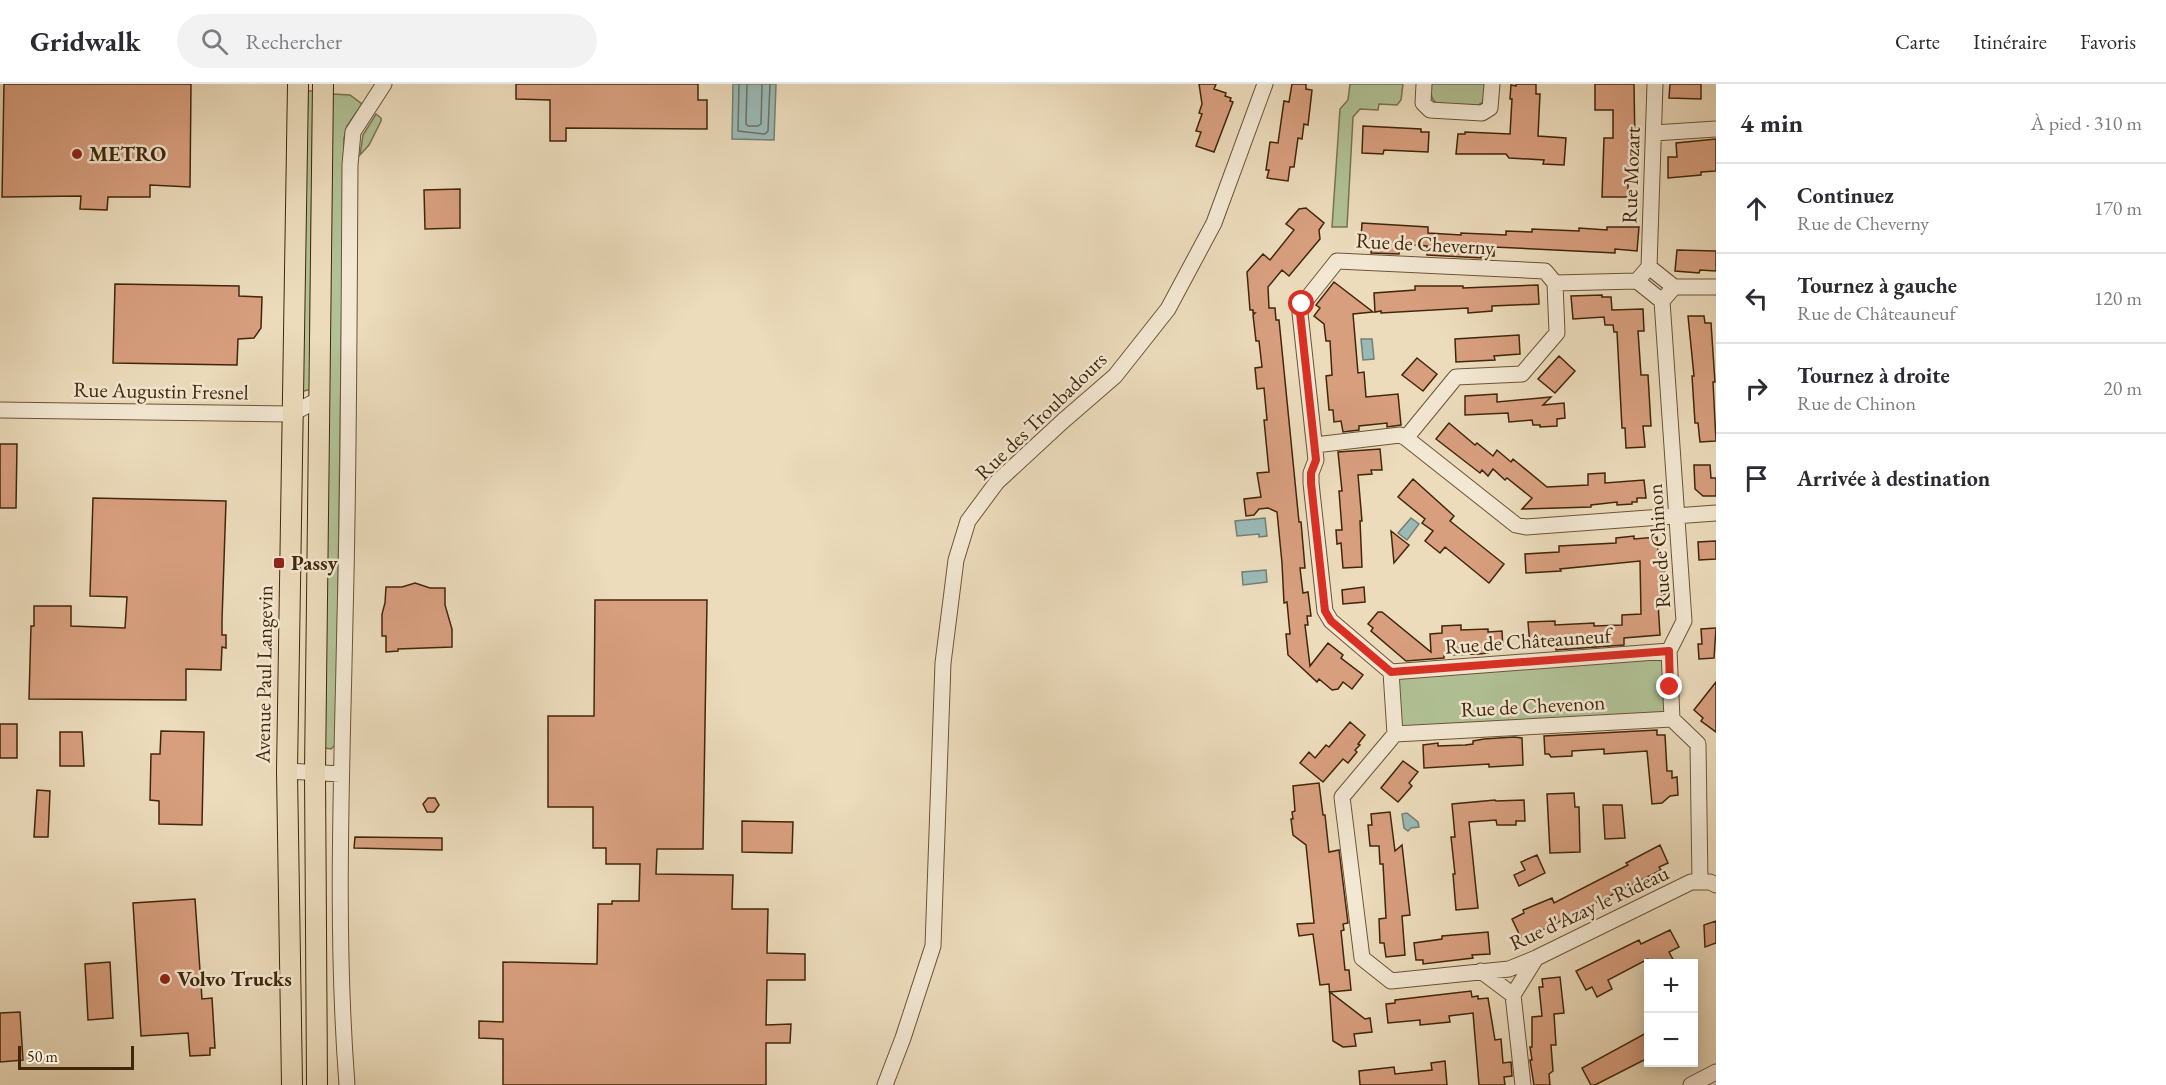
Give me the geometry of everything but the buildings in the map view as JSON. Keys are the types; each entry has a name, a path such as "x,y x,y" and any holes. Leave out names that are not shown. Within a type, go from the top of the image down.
{"main road":[{"name":"Avenue Paul Langevin","path":"292,1085 287,771 298,84"},
{"path":"317,1085 315,772 323,84"}],"street":[{"path":"347,1085 341,968 350,165 353,132 384,84"},
{"name":"Rue des Troubadours","path":"885,1085 933,946 943,663 956,560 968,521 997,482 1115,376 1168,309 1214,223 1265,84"},
{"path":"1424,84 1423,103 1430,110 1482,113 1490,108 1492,84"},
{"name":"Rue Mozart","path":"1649,267 1655,84"},
{"path":"1654,133 1716,129"},
{"name":"Rue de Cheverny","path":"1391,672 1331,621 1325,611 1311,483 1311,473 1316,460 1300,313 1302,304 1337,261 1545,271 1555,283 1637,281"},
{"path":"1674,287 1662,301 1637,281 1649,267 1674,287 1716,287"},
{"path":"1406,438 1456,377 1522,374 1557,333 1555,283"},
{"name":"Rue de Chinon","path":"1662,301 1684,621 1669,651 1672,719"},
{"name":"Rue Augustin Fresnel","path":"0,410 291,414 318,399"},
{"path":"1315,445 1400,435 1516,525 1526,527 1716,513"},
{"name":"Rue de Châteauneuf","path":"1391,672 1669,651"},
{"path":"1391,672 1395,734"},
{"path":"1672,719 1698,744 1700,882"},
{"name":"Rue de Chevenon","path":"1395,734 1672,719"},
{"name":"Rue d'Azay le Rideau","path":"1395,734 1342,797 1362,958 1391,981 1509,969 1691,882 1710,882 1716,885"},
{"path":"287,771 342,774"},
{"path":"1522,1085 1513,995 1536,958"},
{"path":"1481,971 1513,995"},
{"path":"1691,1085 1716,1072"}],"green space":[{"path":"1350,84 1403,84 1401,100 1397,105 1379,104 1378,110 1360,109 1353,117 1347,227 1332,227 1340,109 1348,100"},
{"path":"1431,84 1485,84 1484,101 1477,106 1438,104 1432,98"},
{"path":"308,91 313,91 310,334 313,389 299,392"},
{"path":"332,94 350,95 362,104 347,126 344,138 336,744 331,749 325,748 322,740"},
{"path":"376,114 381,121 369,145 360,155 363,135"},
{"path":"1669,651 1672,719 1395,734 1391,672"}],"water":[{"path":"733,84 776,84 774,140 732,139"},
{"path":"1361,339 1372,339 1374,359 1363,360"},
{"path":"1265,518 1267,536 1259,537 1259,534 1237,536 1235,521"},
{"path":"1411,518 1419,524 1407,540 1398,533"},
{"path":"1266,570 1267,582 1243,585 1242,572"},
{"path":"1407,813 1418,822 1419,827 1408,831 1404,828 1402,814"}],"place":[{"name":"METRO","path":"77,154"},
{"name":"Passy","path":"279,563"},
{"name":"Volvo Trucks","path":"165,979"}],"route":[{"path":"1302,304 1300,313 1316,460 1311,473 1311,483 1325,611 1331,621 1391,672 1669,651 1670,687"}]}
